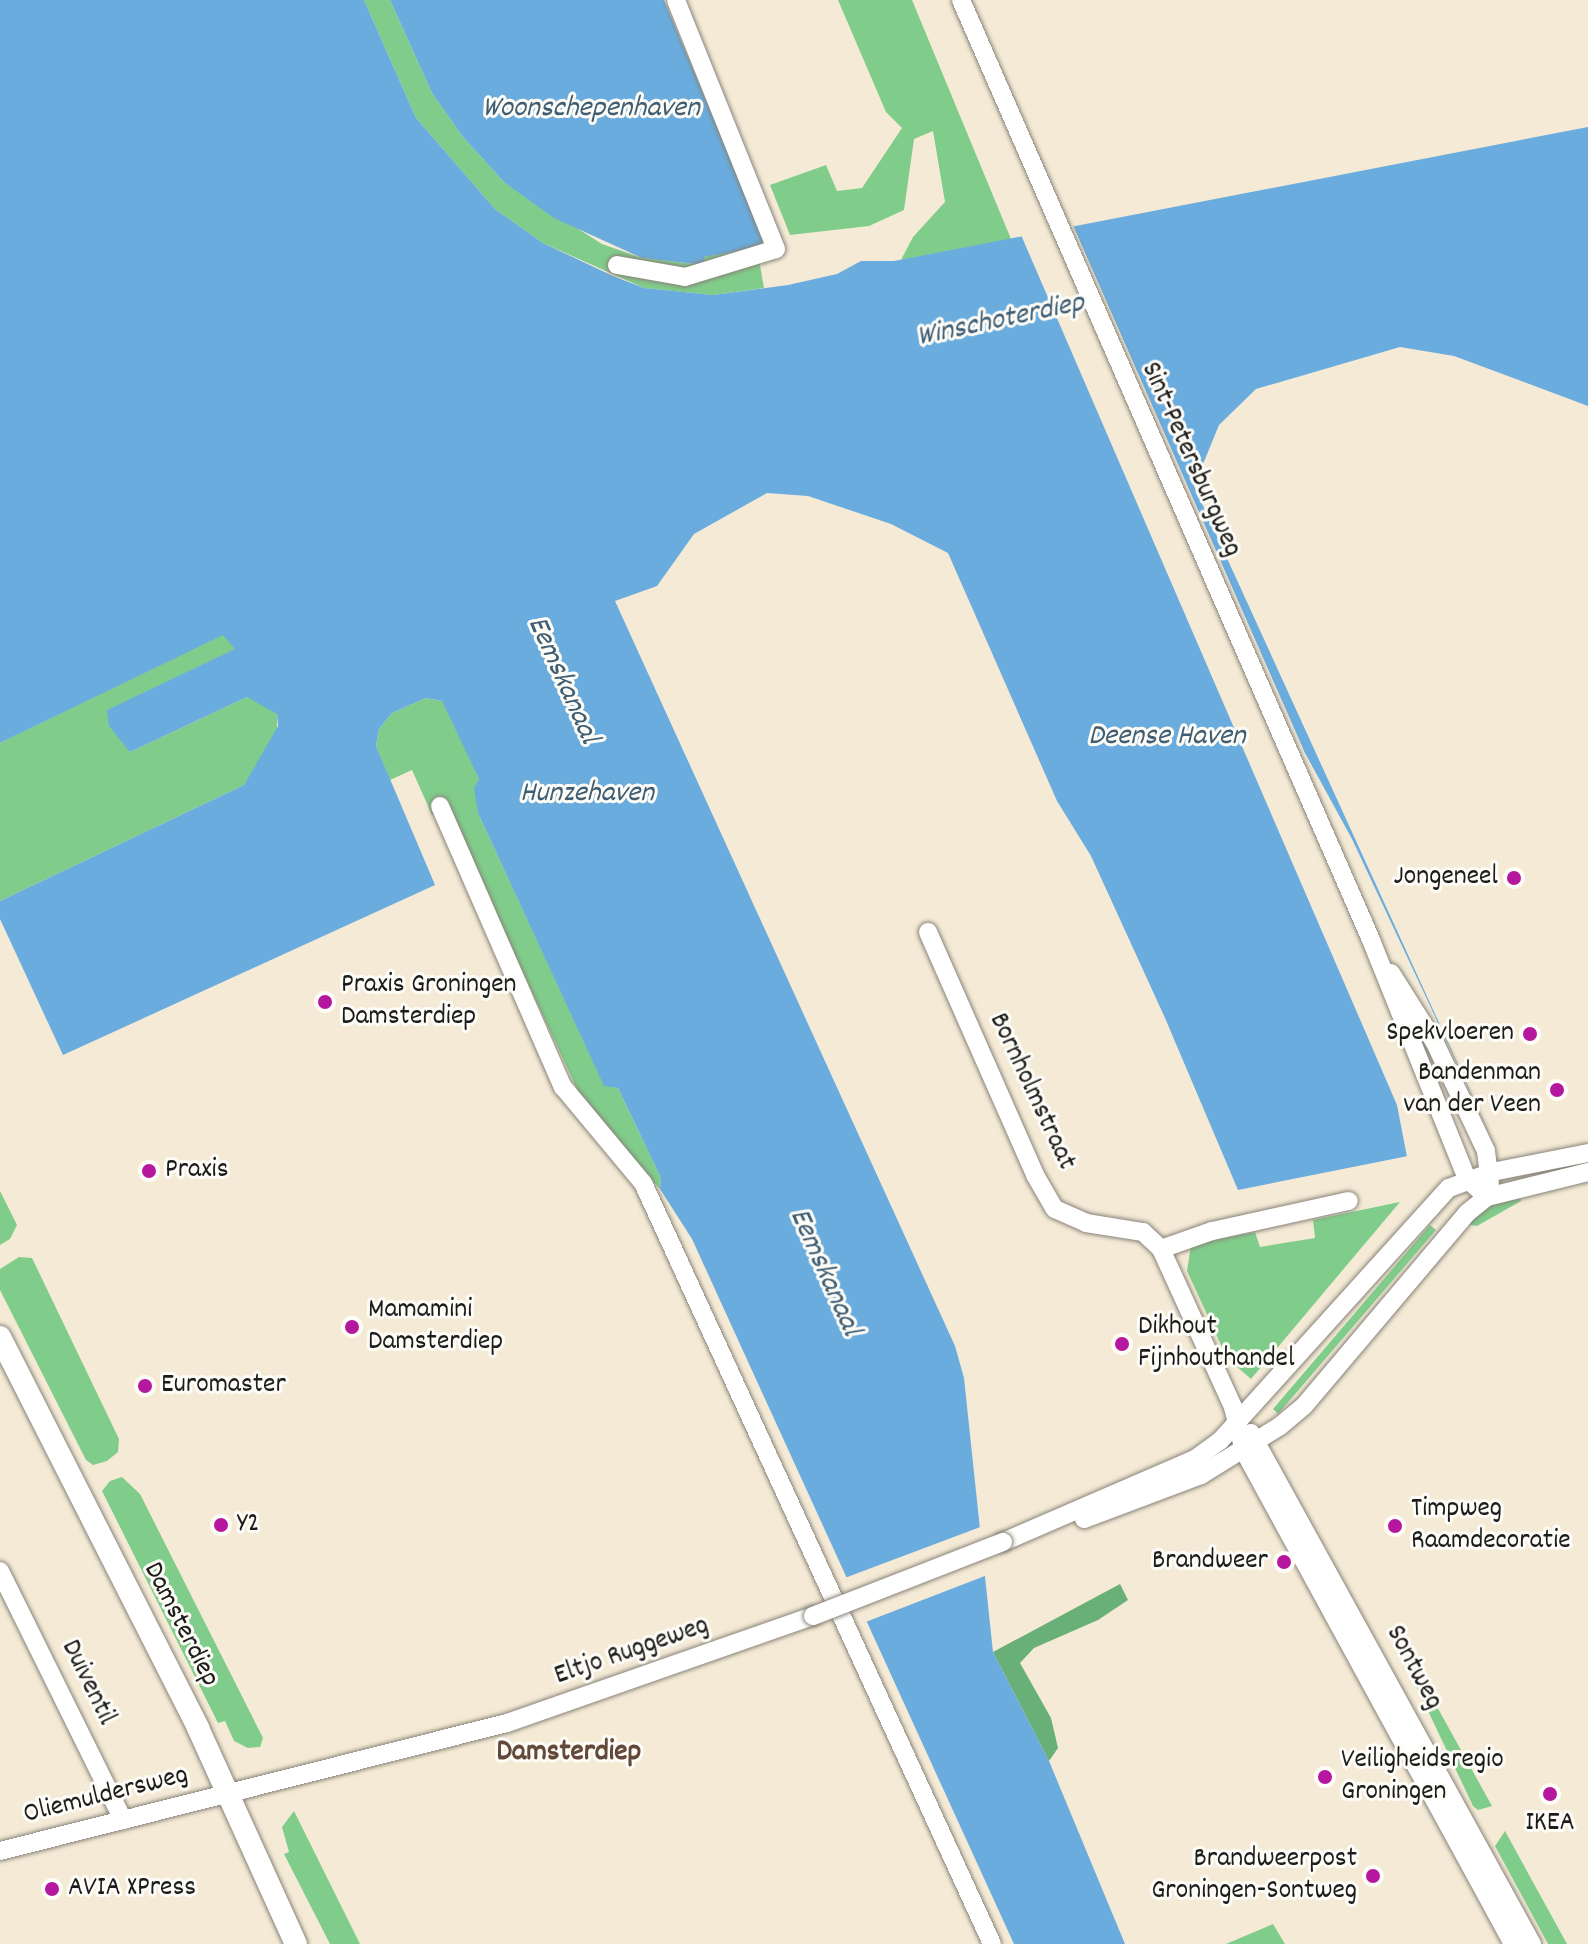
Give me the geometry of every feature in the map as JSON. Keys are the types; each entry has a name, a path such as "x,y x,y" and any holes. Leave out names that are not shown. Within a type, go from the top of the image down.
{"main road":[{"name":"Damsterdiep","path":"0,1337 226,1794 296,1944"}],"street":[{"path":"617,265 685,277 776,249 676,0"},
{"name":"Sint-Petersburgweg","path":"962,2 1371,940 1467,1179 1487,1197"},
{"path":"440,806 563,1087 643,1183 992,1944"},
{"name":"Bornholmstraat","path":"928,932 1035,1175 1055,1209 1086,1223 1143,1232 1161,1249"},
{"name":"Sint-Petersburgweg","path":"1371,940 1435,1043 1481,1139 1492,1172 1487,1197"},
{"path":"1240,1423 1431,1202 1467,1179 1588,1153"},
{"path":"1252,1446 1304,1406 1467,1213 1487,1197 1588,1172"},
{"path":"1161,1249 1212,1231 1349,1201"},
{"name":"Sontweg","path":"1161,1249 1240,1423 1513,1944"},
{"name":"Eltjo Ruggeweg","path":"226,1794 522,1719 813,1616 1046,1527 1195,1459 1240,1423"},
{"name":"Sontweg","path":"1252,1446 1532,1944"},
{"name":"Eltjo Ruggeweg","path":"1046,1527 1081,1520 1200,1476 1252,1446"},
{"name":"Duiventil","path":"0,1571 123,1820"},
{"name":"Oliemuldersweg","path":"0,1851 226,1794"}],"green space":[{"path":"364,0 390,0 432,93 463,137 504,182 602,244 642,258 704,265 703,257 757,248 764,288 713,295 644,288 543,243 495,209 416,118"},
{"path":"838,0 912,0 1011,239 901,260 913,237 945,202 933,131 914,139 904,210 869,226 790,235 770,185 826,165 837,191 862,188 902,128 886,112"},
{"path":"223,634 236,649 108,710 130,752 247,697 266,704 277,714 277,734 244,785 0,901 0,743"},
{"path":"426,698 442,701 450,714 479,779 478,813 604,1085 618,1088 661,1178 660,1189 584,1104 448,811 432,815 412,770 390,780 376,746 379,729 392,713"},
{"path":"0,1191 17,1225 10,1239 0,1245"},
{"path":"1519,1191 1521,1201 1477,1226 1466,1224 1481,1208"},
{"path":"1400,1202 1251,1379 1227,1358 1187,1271 1191,1245 1255,1232 1260,1247 1315,1238 1313,1220"},
{"path":"1430,1225 1436,1230 1278,1414 1273,1409"},
{"path":"19,1257 32,1258 119,1439 118,1452 107,1461 93,1465 86,1460 0,1290 0,1269"},
{"path":"122,1477 140,1494 263,1738 260,1747 248,1748 234,1741 225,1721 218,1723 102,1491 110,1481"},
{"path":"1120,1584 1128,1600 1098,1620 1034,1648 1020,1663 1051,1718 1058,1748 1049,1761 993,1652"},
{"path":"1413,1668 1492,1806 1478,1810 1473,1806 1413,1679"},
{"path":"294,1811 360,1944 330,1944 284,1854 289,1852 282,1827"},
{"path":"1505,1831 1567,1944 1548,1944 1495,1846"},
{"path":"1273,1924 1285,1944 1226,1944"}],"water":[{"path":"0,0 364,0 416,118 495,209 543,243 613,276 644,288 713,295 788,285 837,274 861,261 894,261 1588,127 1588,406 1454,356 1400,347 1256,389 1219,425 1194,486 1488,1130 1408,1156 1238,1190 1165,1018 1091,856 1057,801 948,553 891,524 808,496 767,493 694,534 657,586 615,601 955,1346 964,1378 993,1652 1049,1761 1125,1944 1014,1944 692,1239 660,1189 661,1178 618,1088 604,1086 478,813 474,788 479,779 442,701 426,698 392,713 379,729 376,746 435,885 63,1055 0,919 0,901 244,785 278,726 277,714 247,697 130,752 109,726 107,710 235,649 223,635 0,743"},
{"name":"Woonschepenhaven","path":"390,0 664,0 765,240 757,248 704,257 705,265 642,258 554,218 504,182 463,137 432,93"}],"pier":[{"path":"1072,223 1305,753 1352,839 1490,1134 1407,1157 1397,1105 1021,235"},
{"path":"983,1526 990,1574 863,1623 842,1579"}],"place":[{"name":"Jongeneel","path":"1514,878"},
{"name":"Praxis Groningen Damsterdiep","path":"325,1002"},
{"name":"Spekvloeren","path":"1530,1034"},
{"name":"Bandenman van der Veen","path":"1557,1090"},
{"name":"Praxis","path":"149,1171"},
{"name":"Mamamini Damsterdiep","path":"352,1327"},
{"name":"Dikhout Fijnhouthandel","path":"1122,1344"},
{"name":"Euromaster","path":"145,1386"},
{"name":"Y2","path":"221,1525"},
{"name":"Timpweg Raamdecoratie","path":"1395,1526"},
{"name":"Brandweer","path":"1284,1562"},
{"name":"Veiligheidsregio Groningen","path":"1325,1777"},
{"name":"IKEA","path":"1550,1794"},
{"name":"Brandweerpost Groningen-Sontweg","path":"1373,1876"},
{"name":"AVIA XPress","path":"52,1889"}],"district":[{"name":"Damsterdiep","path":"569,1754"}],"water label":[{"name":"Winschoterdiep","path":"1001,322"},
{"name":"Eemskanaal","path":"561,681"},
{"name":"Deense Haven","path":"1167,738"},
{"name":"Hunzehaven","path":"587,795"},
{"name":"Eemskanaal","path":"823,1273"}]}
